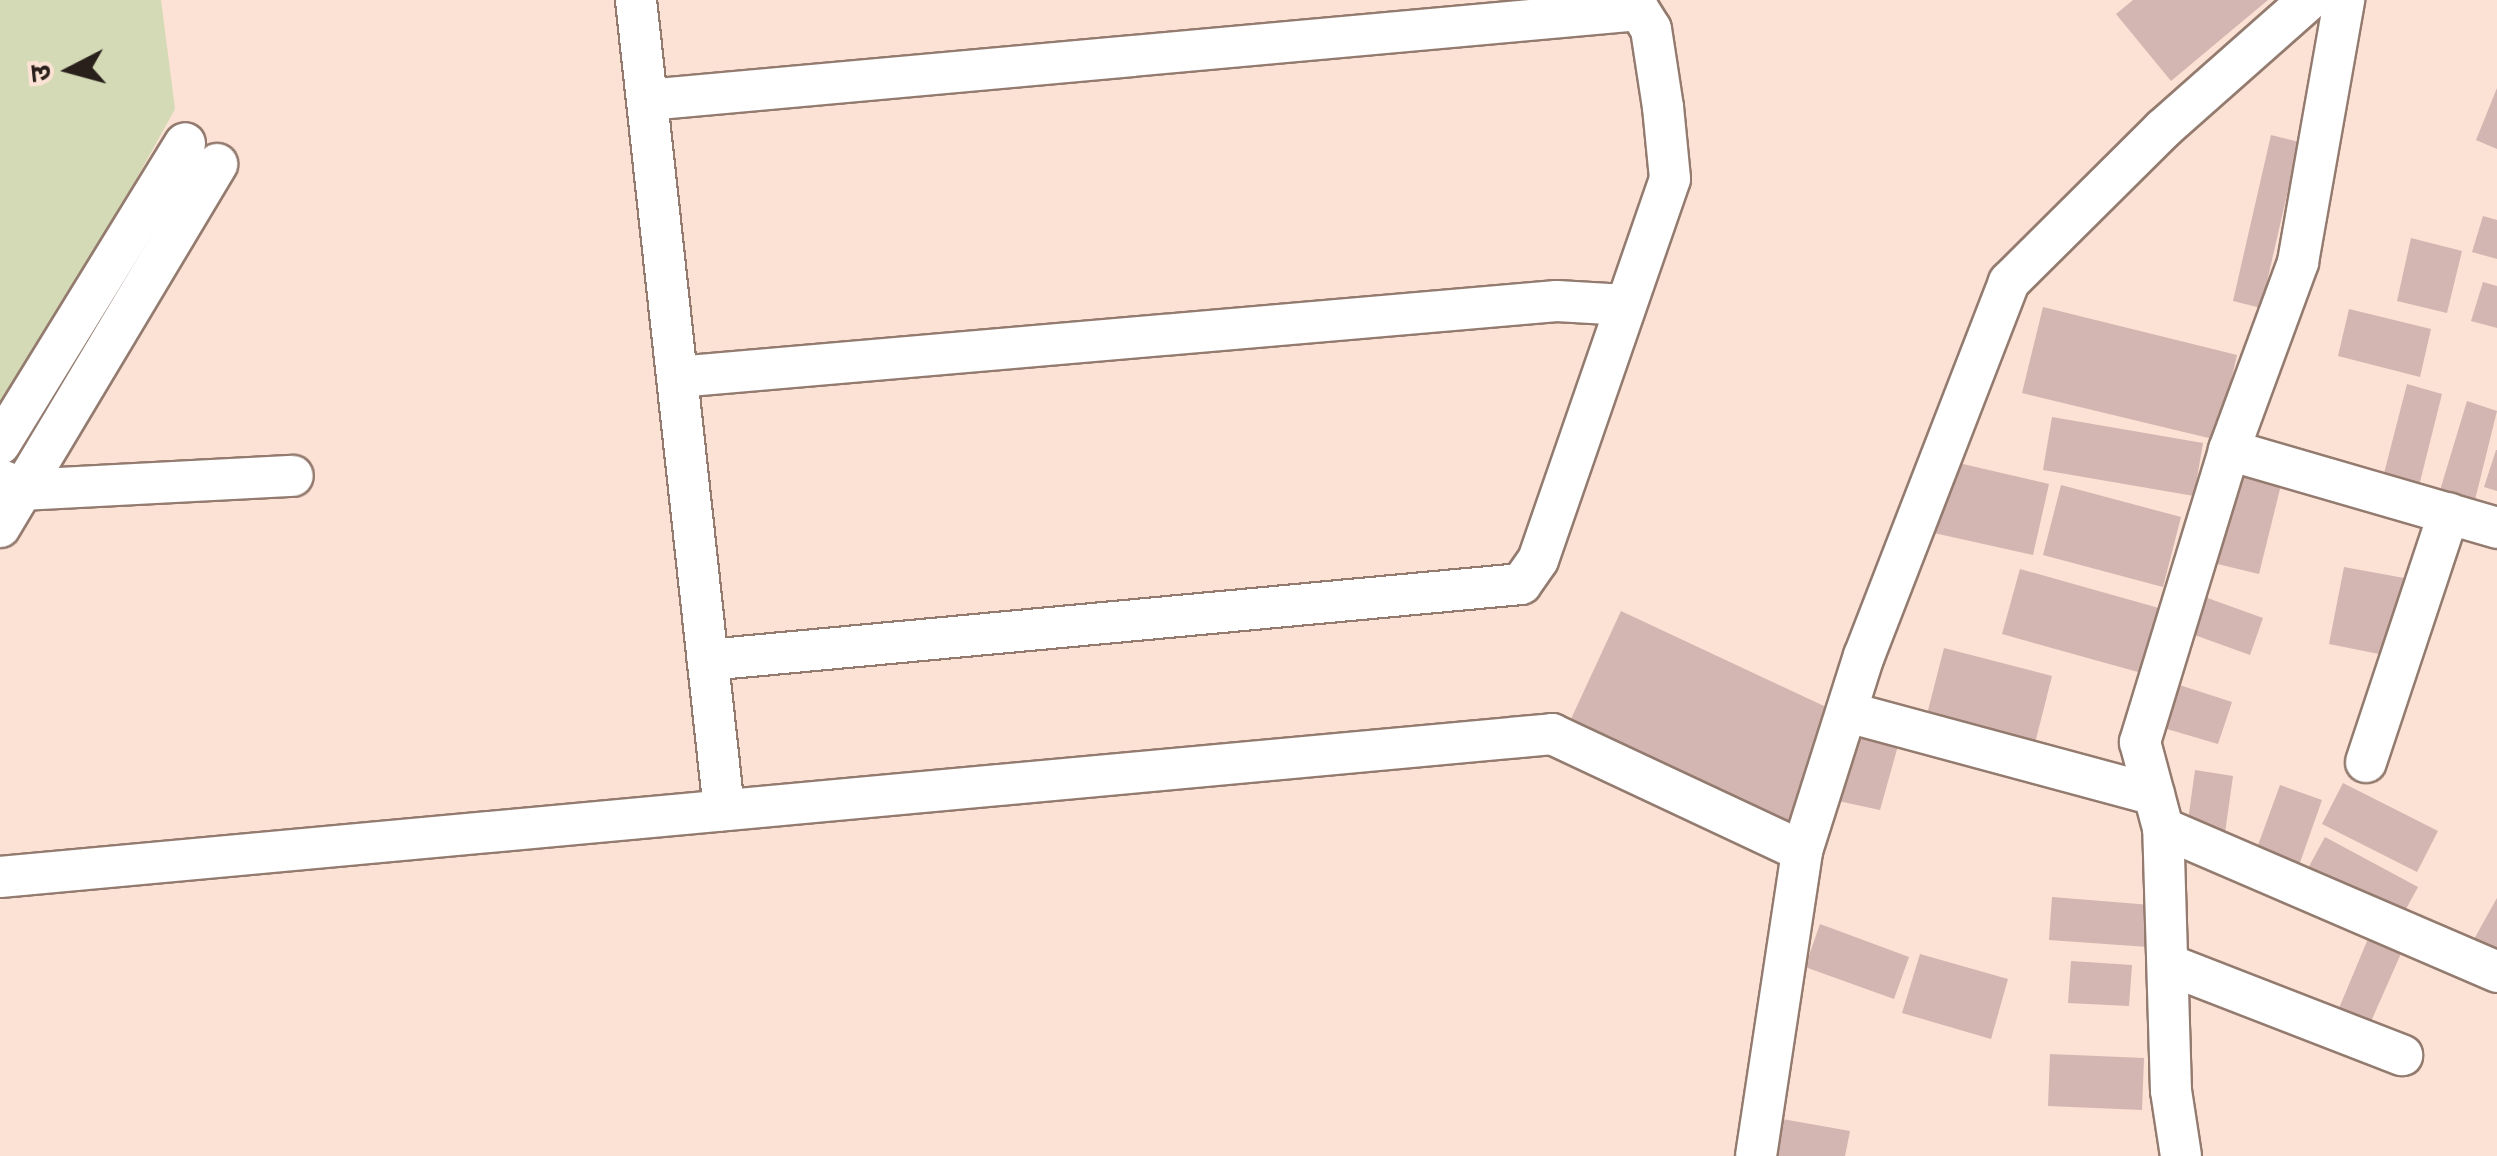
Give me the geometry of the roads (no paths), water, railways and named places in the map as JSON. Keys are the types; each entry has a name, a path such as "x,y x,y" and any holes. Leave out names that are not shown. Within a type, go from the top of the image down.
{"street":[{"path":"636,0 724,810"},
{"path":"1756,1156 1802,851 1847,712 2009,282 2163,129 2310,0"},
{"path":"2181,1156 2171,1092 2172,966 2158,812 2140,742 2229,450 2298,262 2344,0"},
{"path":"647,100 1639,10 1652,29 1670,178 1538,560 1521,584 708,660"},
{"path":"0,444 201,154 11,485 0,527"},
{"path":"677,378 1537,302 1626,304"},
{"path":"2229,450 2497,528"},
{"path":"11,485 292,476"},
{"path":"2366,762 2448,513"},
{"path":"1847,712 2158,812 2497,972"},
{"path":"0,877 1552,734 1802,851"},
{"path":"2172,966 2402,1055"}]}
